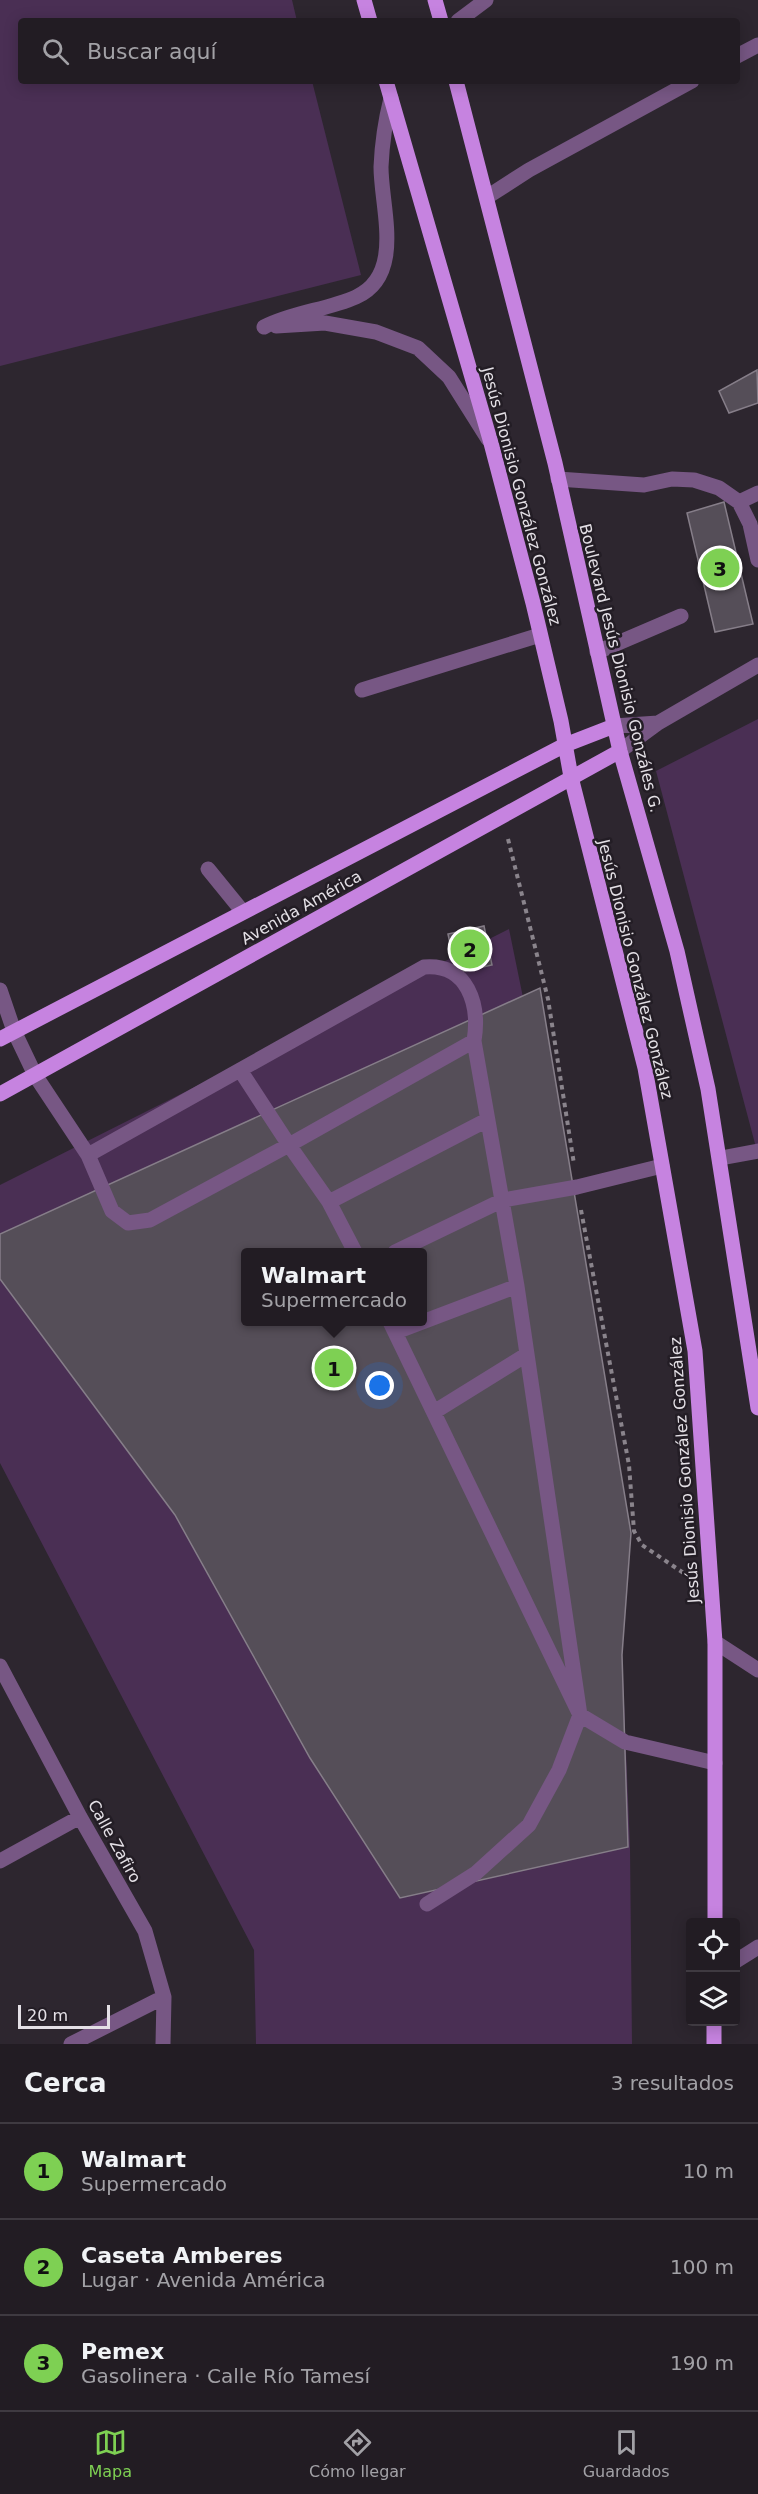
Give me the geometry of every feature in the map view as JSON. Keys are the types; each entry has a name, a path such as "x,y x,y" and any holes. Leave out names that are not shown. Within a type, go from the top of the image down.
{"main road":[{"path":"364,0 369,18"},
{"path":"435,0 440,18"},
{"name":"Jesús Dionisio González González","path":"387,84 491,443 540,635 571,777 645,1068 695,1351 715,1642 715,1918"},
{"name":"Boulevard Jesús Dionisio Gonzáles G.","path":"457,84 558,479 620,752 677,951 721,1158 758,1408"},
{"name":"Avenida América","path":"0,1039 565,745 614,726"},
{"name":"Avenida América","path":"0,1094 502,815 620,752"},
{"path":"714,2026 714,2044"}],"street":[{"path":"462,18 486,0"},
{"path":"740,54 758,45"},
{"path":"487,197 529,170 687,84"},
{"path":"391,99 383,130 381,168 387,245 386,260 380,277 357,297 280,319 264,327 325,323 376,332 418,348 449,377 491,443"},
{"path":"558,479 644,485 672,479 694,480 719,488 739,502 750,524 758,560"},
{"path":"739,502 758,493"},
{"path":"597,652 681,616"},
{"path":"362,690 540,635"},
{"path":"620,752 658,723 758,666"},
{"path":"614,726 658,723"},
{"path":"208,869 243,912"},
{"path":"88,1155 424,966 439,965 455,973 468,988 477,1022 474,1041 517,1286 580,1715 559,1770 529,1826 476,1873 427,1904"},
{"path":"0,990 14,1031 35,1076 88,1155 112,1211 128,1223 150,1221 474,1041"},
{"path":"240,1070 329,1202 353,1248"},
{"path":"329,1202 487,1120"},
{"path":"721,1158 758,1151"},
{"path":"403,1248 503,1200 577,1187 662,1166"},
{"path":"427,1316 517,1286"},
{"path":"393,1327 580,1715 625,1742 715,1763"},
{"path":"434,1412 526,1355"},
{"path":"715,1642 758,1670"},
{"name":"Calle Zafiro","path":"0,1666 80,1817 145,1931 164,1997 163,2044"},
{"path":"0,1861 80,1817"},
{"path":"740,1958 758,1947"},
{"path":"71,2044 164,1997"}],"path":[{"path":"502,815 548,999 577,1187 629,1466 634,1531 642,1545 711,1592"}],"shaded area":[{"path":"0,0 292,0 296,18 18,18 18,84 313,84 361,275 0,366"},
{"path":"758,719 758,1155 656,771"},
{"path":"509,929 617,1457 630,1847 632,2044 256,2044 254,1950 0,1463 0,1185"}],"building":[{"path":"757,370 758,403 729,413 719,391"},
{"path":"724,502 753,624 715,632 687,513"},
{"path":"484,926 492,965 456,973 448,934"},
{"path":"540,988 631,1533 622,1655 628,1847 400,1898 310,1758 175,1515 0,1279 0,1234"}],"place":[{"name":"Pemex","path":"720,568"},
{"name":"Caseta Amberes","path":"470,949"},
{"name":"Walmart","path":"334,1368"}]}
